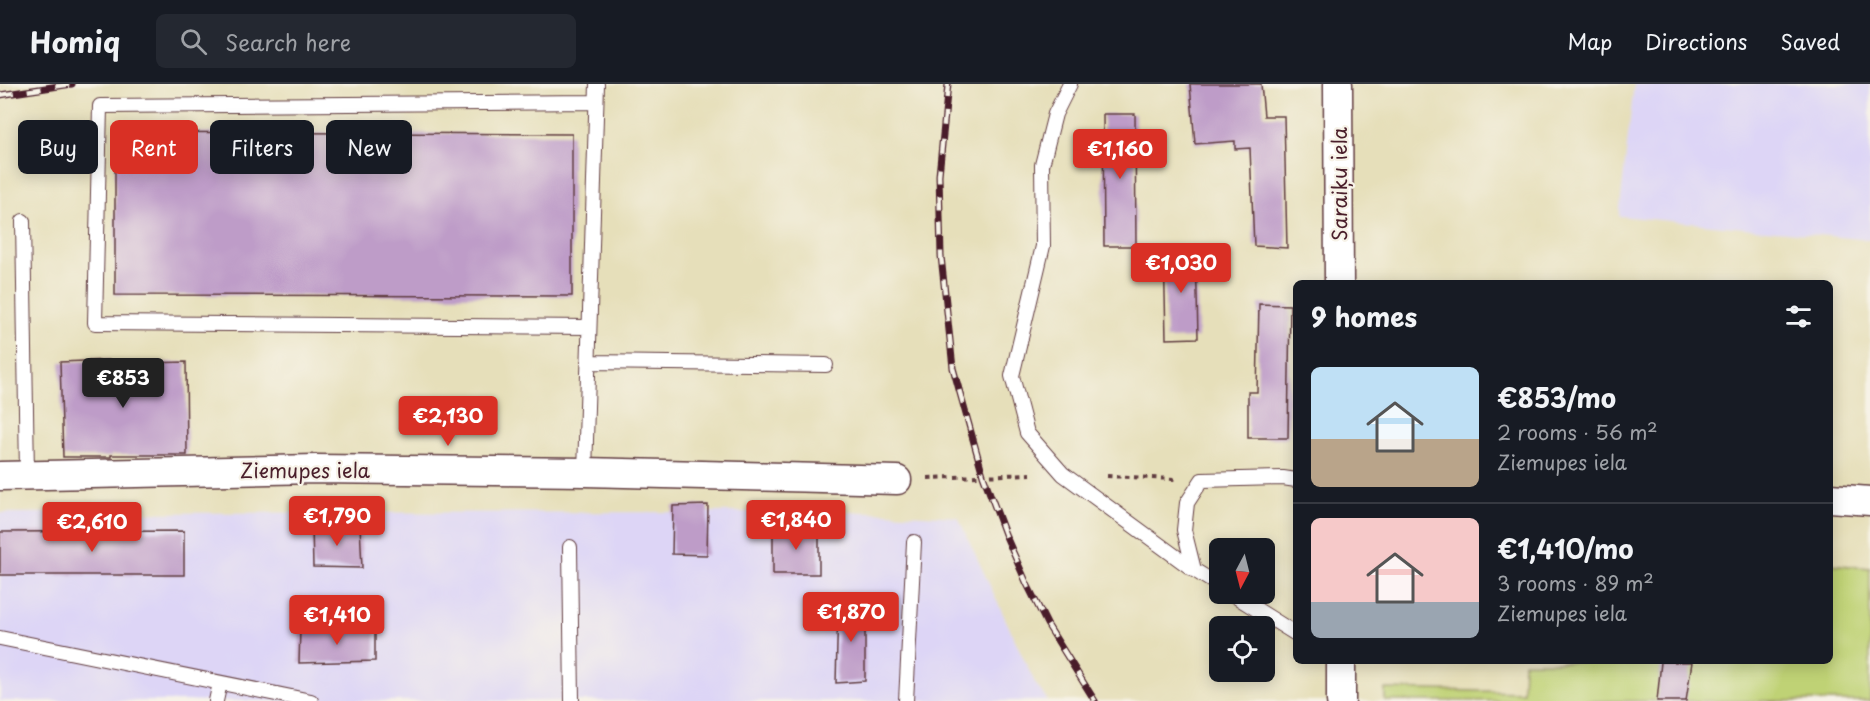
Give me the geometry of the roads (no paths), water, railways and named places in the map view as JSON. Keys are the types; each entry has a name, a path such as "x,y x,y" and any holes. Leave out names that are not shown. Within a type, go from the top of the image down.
{"street":[{"name":"Saraiķu iela","path":"1338,84 1339,280"},
{"name":"Ziemupes iela","path":"13,475 316,469 585,472 897,480"},
{"path":"1833,498 1870,501"},
{"path":"1340,664 1341,701"}],"lane":[{"path":"585,472 597,84"},
{"path":"1070,84 1055,114 1042,165 1042,246 1012,376 1027,433 1063,474 1209,579"},
{"path":"589,327 95,323 100,106 596,102"},
{"path":"13,475 23,221"},
{"path":"588,362 826,365"},
{"path":"1194,570 1184,530 1187,503 1203,480 1293,480"},
{"path":"906,701 914,542"},
{"path":"570,547 572,701"},
{"path":"1248,604 1293,632"},
{"path":"0,638 310,701"},
{"path":"216,701 220,682"}],"railway":[{"path":"0,95 72,84"},
{"path":"948,84 939,175 941,256 953,368 983,475 1005,534 1047,624 1095,701"}]}
